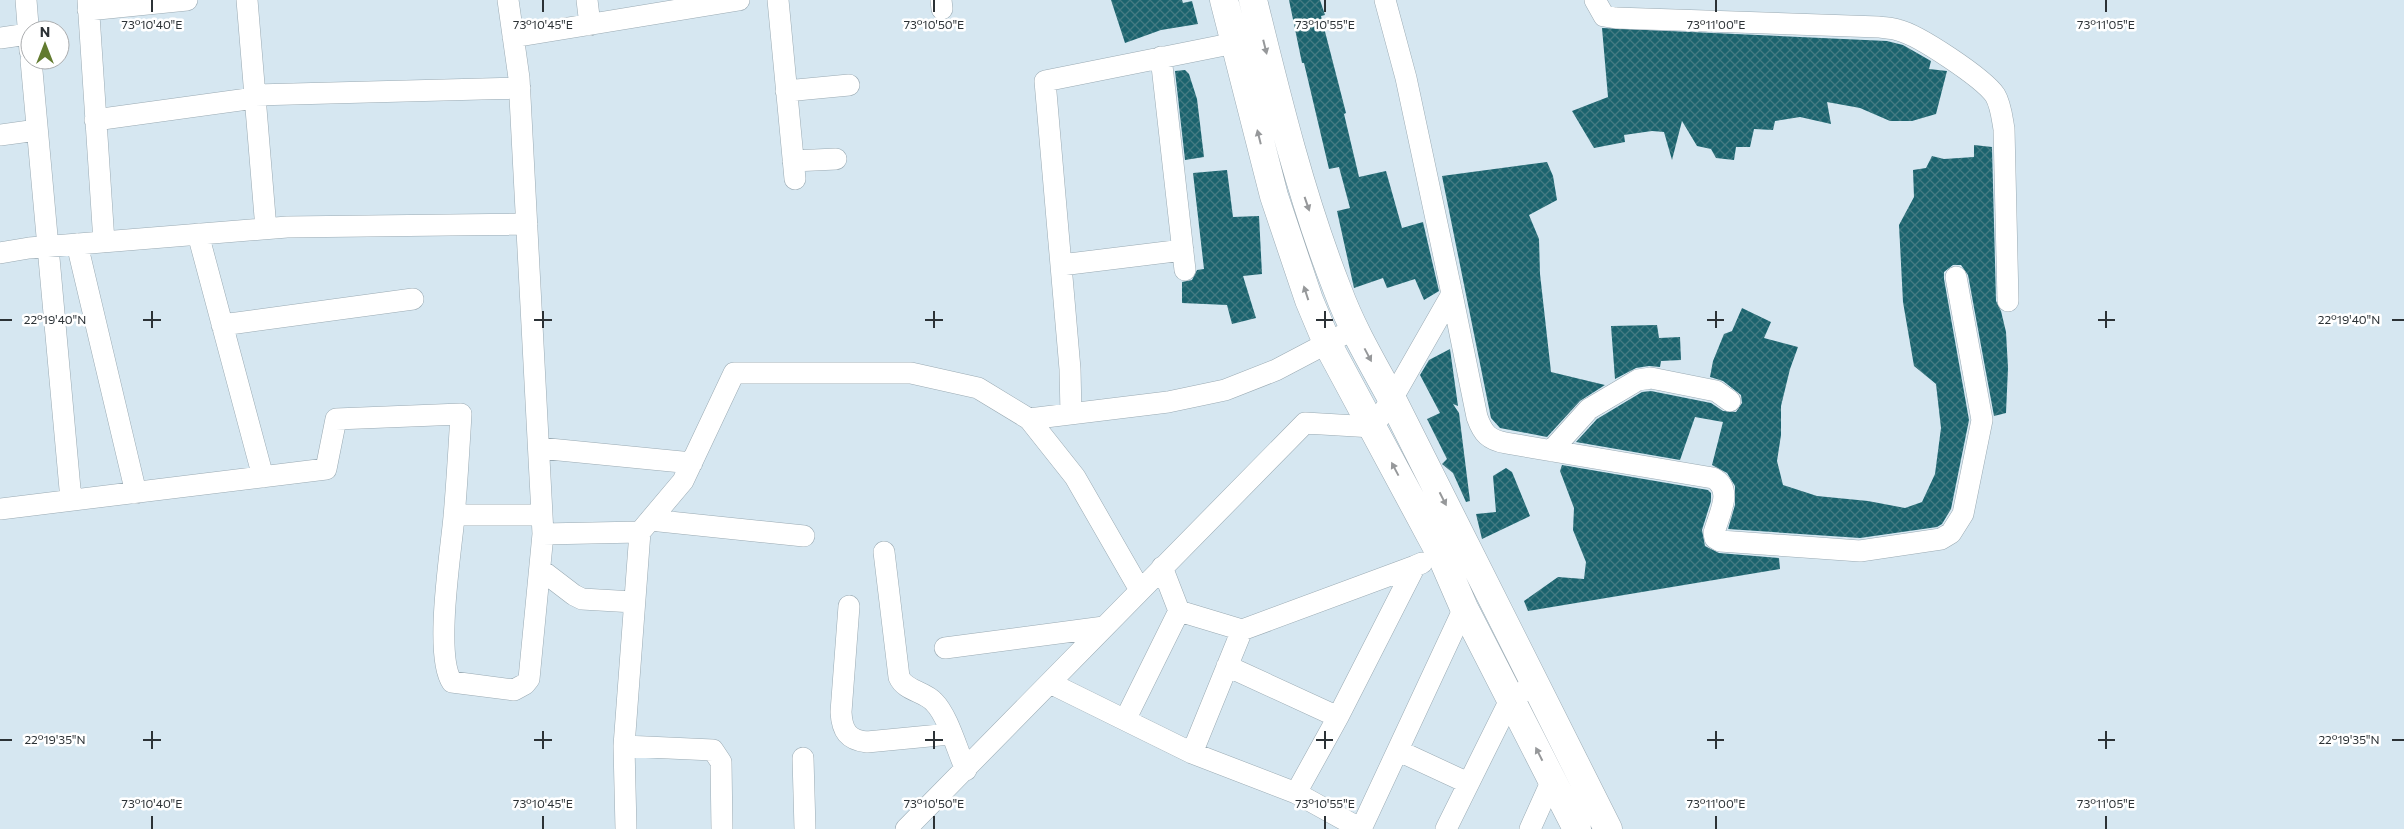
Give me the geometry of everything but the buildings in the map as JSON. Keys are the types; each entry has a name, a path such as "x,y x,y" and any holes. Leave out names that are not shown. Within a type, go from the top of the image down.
{"highway":[{"path":"1224,0 1274,196 1309,300 1326,343 1373,427 1440,555 1464,608 1577,829"},
{"path":"1253,0 1302,190 1338,292 1354,329 1537,684 1608,829"}],"street":[{"path":"26,0 27,20"},
{"path":"104,242 88,5 187,0"},
{"path":"247,0 266,228"},
{"path":"0,509 326,469 336,419 461,414 454,515 444,609 445,666 452,682 514,690 525,684 529,679 543,525 520,88 508,0"},
{"path":"587,0 590,25"},
{"path":"513,37 716,2 739,0"},
{"path":"778,0 794,170 836,159"},
{"path":"1385,0 1406,78 1481,430 1488,438 1551,451 1713,478 1725,488 1725,496 1714,532 1715,538 1720,541 1860,551 1941,539 1951,534 1963,514 1982,420 1956,277"},
{"path":"1595,0 1604,16 1616,18 1879,27 1899,30 1926,42 1983,84 1994,94 2000,106 2004,129 2008,300"},
{"path":"0,38 20,41"},
{"path":"1071,414 1070,369 1045,81 1235,43"},
{"path":"1061,265 1184,260 1161,57"},
{"path":"32,70 46,247 71,500"},
{"path":"786,91 850,85"},
{"path":"96,120 255,96 520,88"},
{"path":"0,135 37,130"},
{"path":"0,253 77,244 266,228 527,224"},
{"path":"198,234 263,477"},
{"path":"77,244 136,493"},
{"path":"906,829 1305,423 1373,427 1392,400 1452,294"},
{"path":"222,325 413,299"},
{"path":"1029,419 1168,402 1226,390 1276,370 1354,329"},
{"path":"626,829 624,746 634,602 645,526 683,481 734,373 910,373 978,388 1029,419 1075,477 1140,590"},
{"path":"1551,451 1589,408 1638,380 1651,378 1716,391 1730,401"},
{"path":"539,448 692,463"},
{"path":"454,515 543,525 645,526 804,536"},
{"path":"884,552 899,678 902,684 932,700 940,709 966,770"},
{"path":"1179,611 1242,630 1416,566 1440,555"},
{"path":"1296,793 1338,717 1416,566"},
{"path":"1125,720 1179,611 1162,567"},
{"path":"540,569 574,595 582,598 634,602"},
{"path":"850,606 841,712 842,724 846,734 856,741 867,742 950,734"},
{"path":"1050,683 1192,753 1296,793 1361,829 1464,608"},
{"path":"945,648 1104,627"},
{"path":"1192,753 1242,630"},
{"path":"1227,666 1338,717"},
{"path":"1446,829 1511,698 1537,684"},
{"path":"624,746 713,750 721,762 722,829"},
{"path":"1399,751 1468,783"},
{"path":"803,758 805,829"},
{"path":"1530,829 1552,780"}]}
